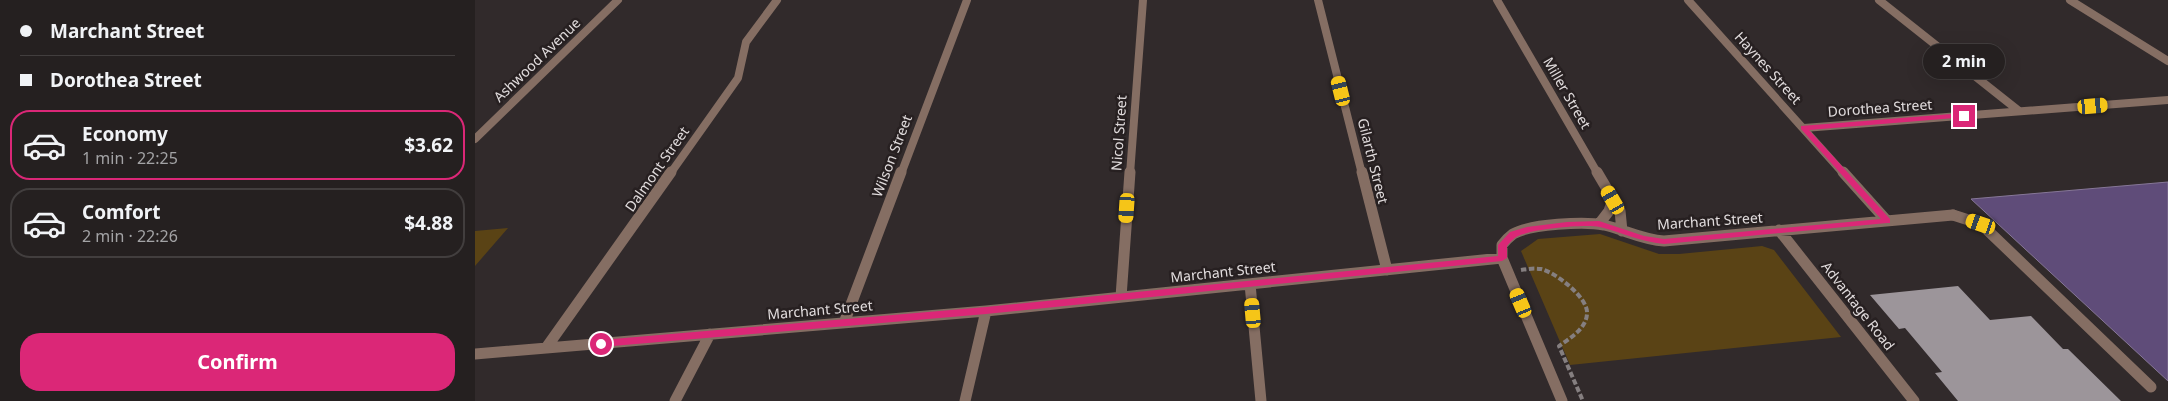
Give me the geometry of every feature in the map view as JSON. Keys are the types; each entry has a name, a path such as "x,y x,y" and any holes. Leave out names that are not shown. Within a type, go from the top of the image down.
{"street":[{"name":"Ashwood Avenue","path":"475,139 618,0"},
{"name":"Dalmont Street","path":"546,348 738,78 746,42 777,0"},
{"name":"Wilson Street","path":"844,322 967,0"},
{"name":"Nicol Street","path":"1121,297 1143,0"},
{"name":"Gilarth Street","path":"1318,0 1387,270"},
{"name":"Miller Street","path":"1497,0 1623,216 1622,231"},
{"name":"Haynes Street","path":"1688,0 1887,221"},
{"path":"1879,0 2019,111"},
{"path":"2070,0 2168,61"},
{"name":"Dorothea Street","path":"1804,128 2168,100"},
{"path":"1599,224 1609,211 1613,200"},
{"name":"Marchant Street","path":"475,354 986,311 1502,258 1501,251 1505,241 1530,228 1586,223 1599,224 1643,239 1664,242 1953,215 1981,224 2151,387"},
{"name":"Advantage Road","path":"1779,230 1914,401"},
{"path":"1502,258 1562,401"},
{"path":"1250,284 1261,401"},
{"path":"965,401 986,311"},
{"path":"675,401 710,334"}],"path":[{"path":"1508,271 1533,268 1544,270 1570,286 1587,307 1588,313 1583,323 1575,334 1559,346 1583,401"}],"shaded area":[{"path":"2168,182 2168,381 1971,199"},
{"path":"508,228 475,266 475,231"},
{"path":"1600,234 1659,254 1679,254 1762,246 1774,250 1841,337 1570,365 1521,251 1538,239"}],"building":[{"path":"1958,286 1990,320 2031,316 2063,349 2068,349 2121,401 1958,401 1935,373 1942,372 1905,328 1899,329 1870,295"}],"route":[{"path":"601,344 986,311 1502,258 1502,245 1505,241 1513,234 1530,228 1586,223 1599,224 1643,239 1664,242 1887,221 1804,128 1964,116"}]}
